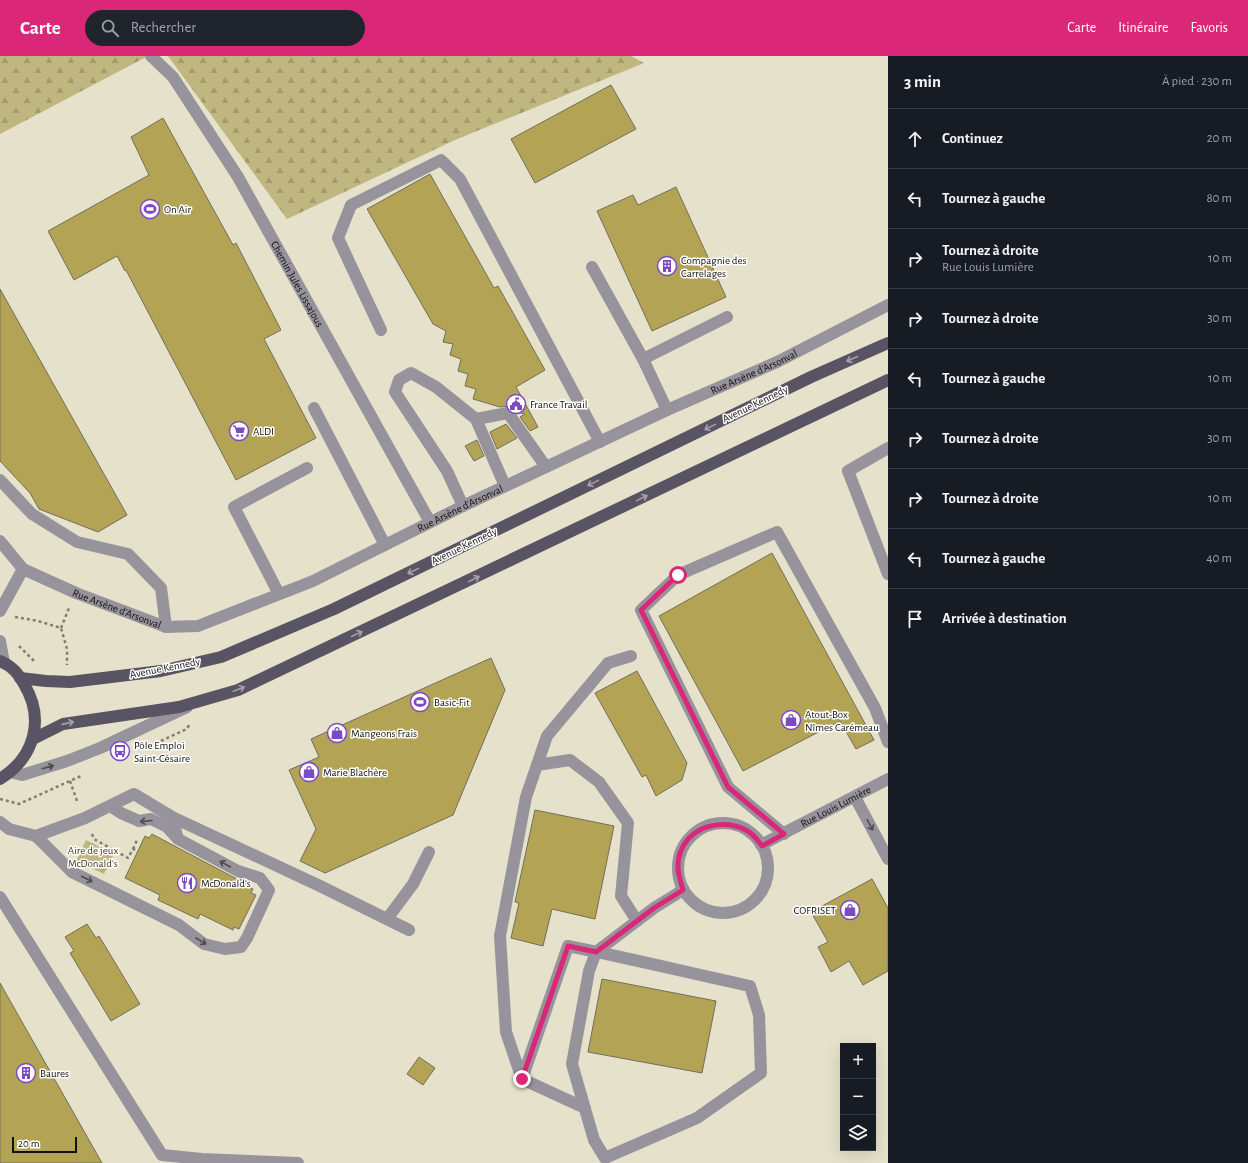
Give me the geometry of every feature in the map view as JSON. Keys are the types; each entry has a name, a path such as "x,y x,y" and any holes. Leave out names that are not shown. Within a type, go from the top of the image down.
{"main road":[{"name":"Avenue Kennedy","path":"20,678 46,682 70,682 161,671 221,657 334,609 811,377 888,343"},
{"path":"33,739 70,722 179,707 245,687 888,380"},
{"path":"2,662 20,678 31,696 36,718 33,739 24,758 5,775"}],"street":[{"name":"Chemin Jules Lissajous","path":"151,56 173,77 238,177 430,522"},
{"path":"381,330 338,238 351,205 441,160 460,179 600,442"},
{"path":"592,267 643,359 667,410"},
{"name":"Rue Arsène d'Arsonval","path":"0,541 23,569 76,593 166,627 198,626 313,581 505,486 667,410 777,362 888,305"},
{"path":"643,359 727,317"},
{"path":"463,506 447,471 395,392 399,380 411,373 436,386 476,419 505,486"},
{"path":"314,408 385,545"},
{"path":"476,419 508,413 546,467"},
{"path":"888,448 848,471 888,574"},
{"path":"279,594 234,507 307,468"},
{"path":"0,480 32,514 77,542 128,554 161,588 166,627"},
{"path":"784,834 728,787 641,610 678,575 777,532 875,708 888,742"},
{"path":"4,613 23,569"},
{"path":"0,641 2,662"},
{"path":"585,1108 522,1079 506,1032 500,936 526,796 547,736 608,663 631,656"},
{"path":"5,775 22,775 67,761 100,748 202,700"},
{"path":"537,765 570,760 599,782 628,823 621,896 637,921"},
{"name":"Rue Louis Lumière","path":"762,846 888,779"},
{"path":"36,836 85,818 134,794 172,817 202,829 409,930"},
{"path":"855,797 887,855"},
{"path":"0,822 9,829 36,836 72,872 179,925 204,944 224,949 240,947 247,938 269,890 260,878 238,871 178,839 167,827 162,824 151,819 139,822 121,814 110,806"},
{"path":"172,817 178,839"},
{"path":"717,824 734,825 750,832 762,846 767,860 767,876 762,891 752,903 738,911 723,913 707,911 693,902 683,890 678,874 679,856 687,841 700,829 717,824"},
{"path":"387,918 413,884 429,852"},
{"path":"522,1079 568,946 596,952 750,986 759,1015 761,1073 697,1118 605,1158 594,1140 572,1064 589,971 596,952 654,908 683,890"},
{"path":"0,897 162,1155 202,1159 298,1163"}],"path":[{"path":"68,668 67,649 60,628 72,603"},
{"path":"4,613 38,620 60,628"},
{"path":"70,781 77,801"},
{"path":"89,828 94,839 128,858 133,849 138,851"}],"green space":[{"path":"0,56 148,56 0,134"},
{"path":"168,56 631,56 644,63 455,140 287,219"},
{"name":"Aire de jeux McDonald's","path":"86,840 114,854 104,874 76,861"}],"building":[{"path":"611,85 636,129 535,183 511,139"},
{"path":"163,118 233,245 236,243 281,330 264,339 316,438 236,480 126,270 125,271 117,256 74,280 48,231 149,175 131,137"},
{"path":"430,174 494,288 498,286 545,370 516,387 538,427 530,431 520,417 525,414 516,412 511,406 500,407 473,399 476,389 465,386 468,374 458,371 461,359 450,355 453,344 443,342 446,331 433,324 367,209"},
{"name":"Compagnie des Carrelages","path":"676,187 726,297 652,331 597,211 633,195 638,205"},
{"path":"0,289 127,515 98,532 39,509 30,493 0,461"},
{"path":"506,424 517,438 497,449 490,432"},
{"path":"477,440 484,456 474,461 465,446"},
{"path":"772,553 874,740 856,749 840,721 743,771 659,616"},
{"path":"491,658 505,690 453,815 325,873 300,861 316,829 289,770 319,757 311,739"},
{"path":"637,671 687,763 682,780 656,796 646,775 642,777 595,693"},
{"path":"535,810 614,826 595,919 552,909 543,946 511,938 519,903 515,902"},
{"name":"McDonald's","path":"152,834 235,878 251,883 249,887 253,889 251,893 256,895 239,929 234,927 233,930 200,914 198,919 158,900 160,895 125,878 145,836 149,838"},
{"path":"872,879 888,908 888,971 863,985 849,961 831,972 818,947 828,942 811,912"},
{"path":"87,924 96,938 99,936 140,1004 111,1021 70,953 74,951 65,937"},
{"path":"602,979 716,1001 702,1073 588,1052"},
{"name":"Baures","path":"0,983 102,1163 0,1163"},
{"path":"419,1057 435,1068 423,1085 407,1074"}],"place":[{"name":"On Air","path":"150,209"},
{"name":"Compagnie des Carrelages","path":"667,266"},
{"name":"France Travail","path":"516,404"},
{"name":"ALDI","path":"239,431"},
{"name":"Basic-Fit","path":"420,702"},
{"name":"Atout-Box Nîmes Carémeau","path":"791,720"},
{"name":"Mangeons Frais","path":"337,733"},
{"name":"Pôle Emploi Saint-Césaire","path":"120,751"},
{"name":"Marie Blachère","path":"309,772"},
{"name":"McDonald's","path":"187,883"},
{"name":"COFRISET","path":"850,910"},
{"name":"Baures","path":"26,1073"}],"route":[{"path":"522,1079 568,946 596,952 654,908 683,890 678,874 679,856 687,841 700,829 717,824 734,825 750,832 762,846 784,834 728,787 641,610 678,575"}]}
